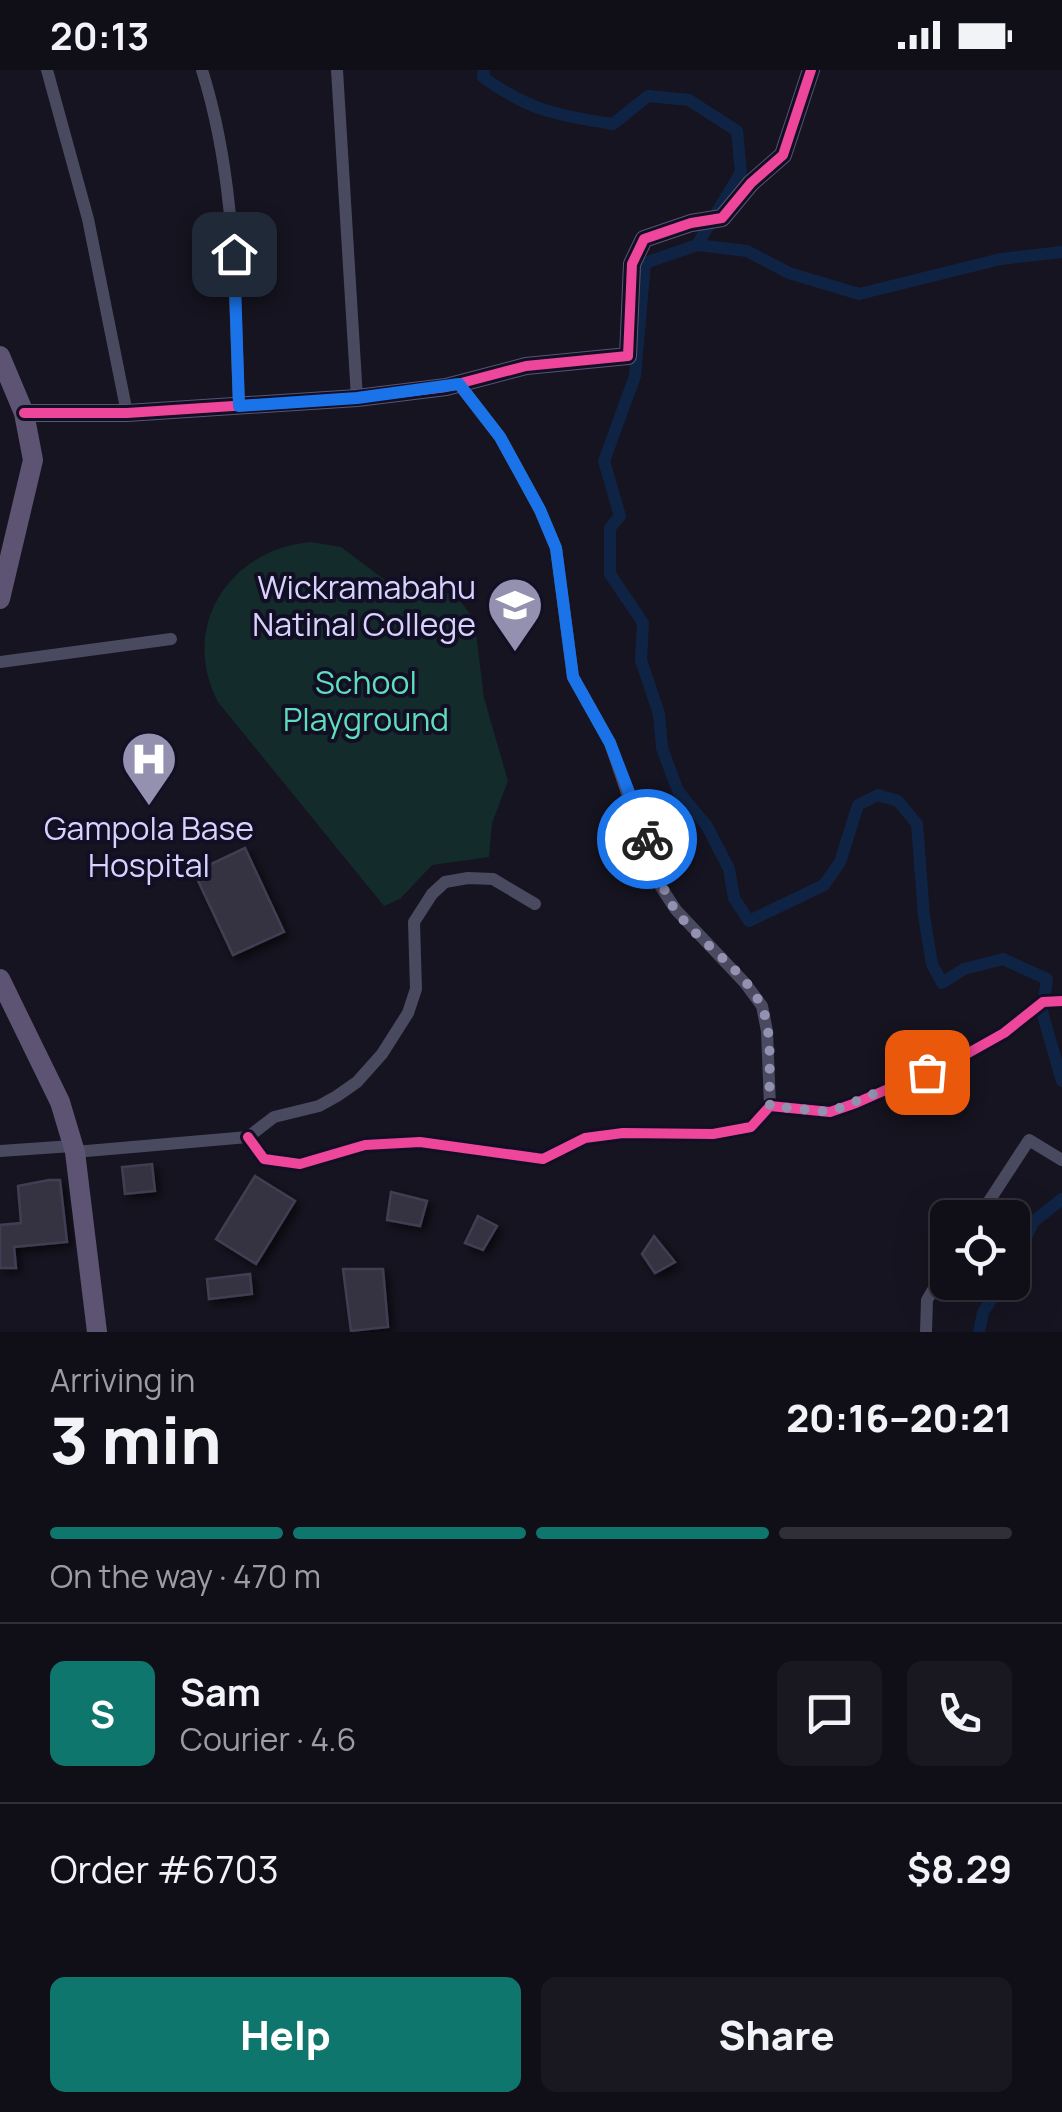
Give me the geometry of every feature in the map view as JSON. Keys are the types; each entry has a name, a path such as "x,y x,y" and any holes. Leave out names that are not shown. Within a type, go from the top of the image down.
{"main road":[{"path":"0,356 24,412 32,460 0,598"},
{"path":"0,978 60,1102 74,1149 98,1332"}],"street":[{"path":"47,70 88,219 127,413"},
{"path":"202,70 216,112 233,220 239,406"},
{"path":"337,70 357,398"},
{"path":"24,412 127,413 357,398 459,384 526,366 628,356 632,264 644,239 691,223 722,218 751,183 783,155 810,70"},
{"path":"248,1137 264,1159 300,1164 366,1145 420,1142 543,1160 585,1138 623,1133 713,1134 752,1126 770,1106 762,1006 676,910 661,886 651,848 610,743 573,677 556,548 500,437 459,384"},
{"path":"0,662 171,639"},
{"path":"0,1151 248,1137 274,1118 318,1106 358,1082 382,1054 408,1013 416,989 414,922 432,894 446,882 493,879 535,904"},
{"path":"770,1106 830,1112 843,1108 962,1056 1004,1033 1044,1002 1062,1001"},
{"path":"990,1200 1029,1140 1062,1160"},
{"path":"926,1332 926,1300 930,1294"}],"green space":[{"name":"School Playground","path":"311,542 341,547 385,580 404,589 455,594 475,625 484,698 508,781 492,823 489,857 432,865 400,899 384,906 218,702 207,674 205,646 209,620 219,596 256,559"}],"building":[{"path":"245,848 284,932 233,955 194,872"},
{"path":"152,1164 155,1191 125,1194 122,1167"},
{"path":"255,1176 295,1201 256,1264 216,1239"},
{"path":"60,1180 67,1242 14,1247 16,1268 0,1268 0,1225 21,1223 18,1186"},
{"path":"391,1192 427,1201 420,1226 387,1220"},
{"path":"478,1216 497,1226 483,1250 465,1243"},
{"path":"654,1236 675,1262 655,1273 642,1254"},
{"path":"343,1269 383,1269 388,1327 351,1331"},
{"path":"250,1274 252,1294 209,1299 207,1279"}],"waterway":[{"path":"484,70 483,77 514,97 560,114 613,124 648,96 689,100 737,131 741,172 697,245 645,263 635,376 604,461 620,516 610,528 610,574 643,623 641,660 659,714 662,748 678,791 707,826 729,869 734,898 749,921 824,885 840,862 858,805 878,795 898,801 917,824 924,916 932,964 942,983 964,969 1003,959 1047,979 1042,1012 1062,1081"},
{"path":"697,245 747,251 789,273 859,294 1001,259 1062,252"},
{"path":"1030,1229 1062,1199"},
{"path":"979,1332 983,1312 991,1300"}],"cycle path":[{"path":"24,413 127,413 357,398 446,387 526,366 628,356 632,264 644,239 691,223 722,218 751,183 783,155 811,70"},
{"path":"248,1137 264,1159 300,1164 365,1145 420,1142 543,1159 585,1138 623,1133 713,1134 751,1127 770,1106 830,1112 856,1103 963,1056 1004,1033 1043,1002 1062,1001"}],"way so far":[{"path":"647,839 661,886 676,910 762,1006 770,1106 830,1112 927,1072"}],"place":[{"name":"Wickramabahu Natinal College","path":"515,654"},
{"name":"Gampola Base Hospital","path":"149,808"}],"route":[{"path":"234,254 239,406 357,398 459,384 500,437 556,548 573,677 610,743 647,839"}]}
